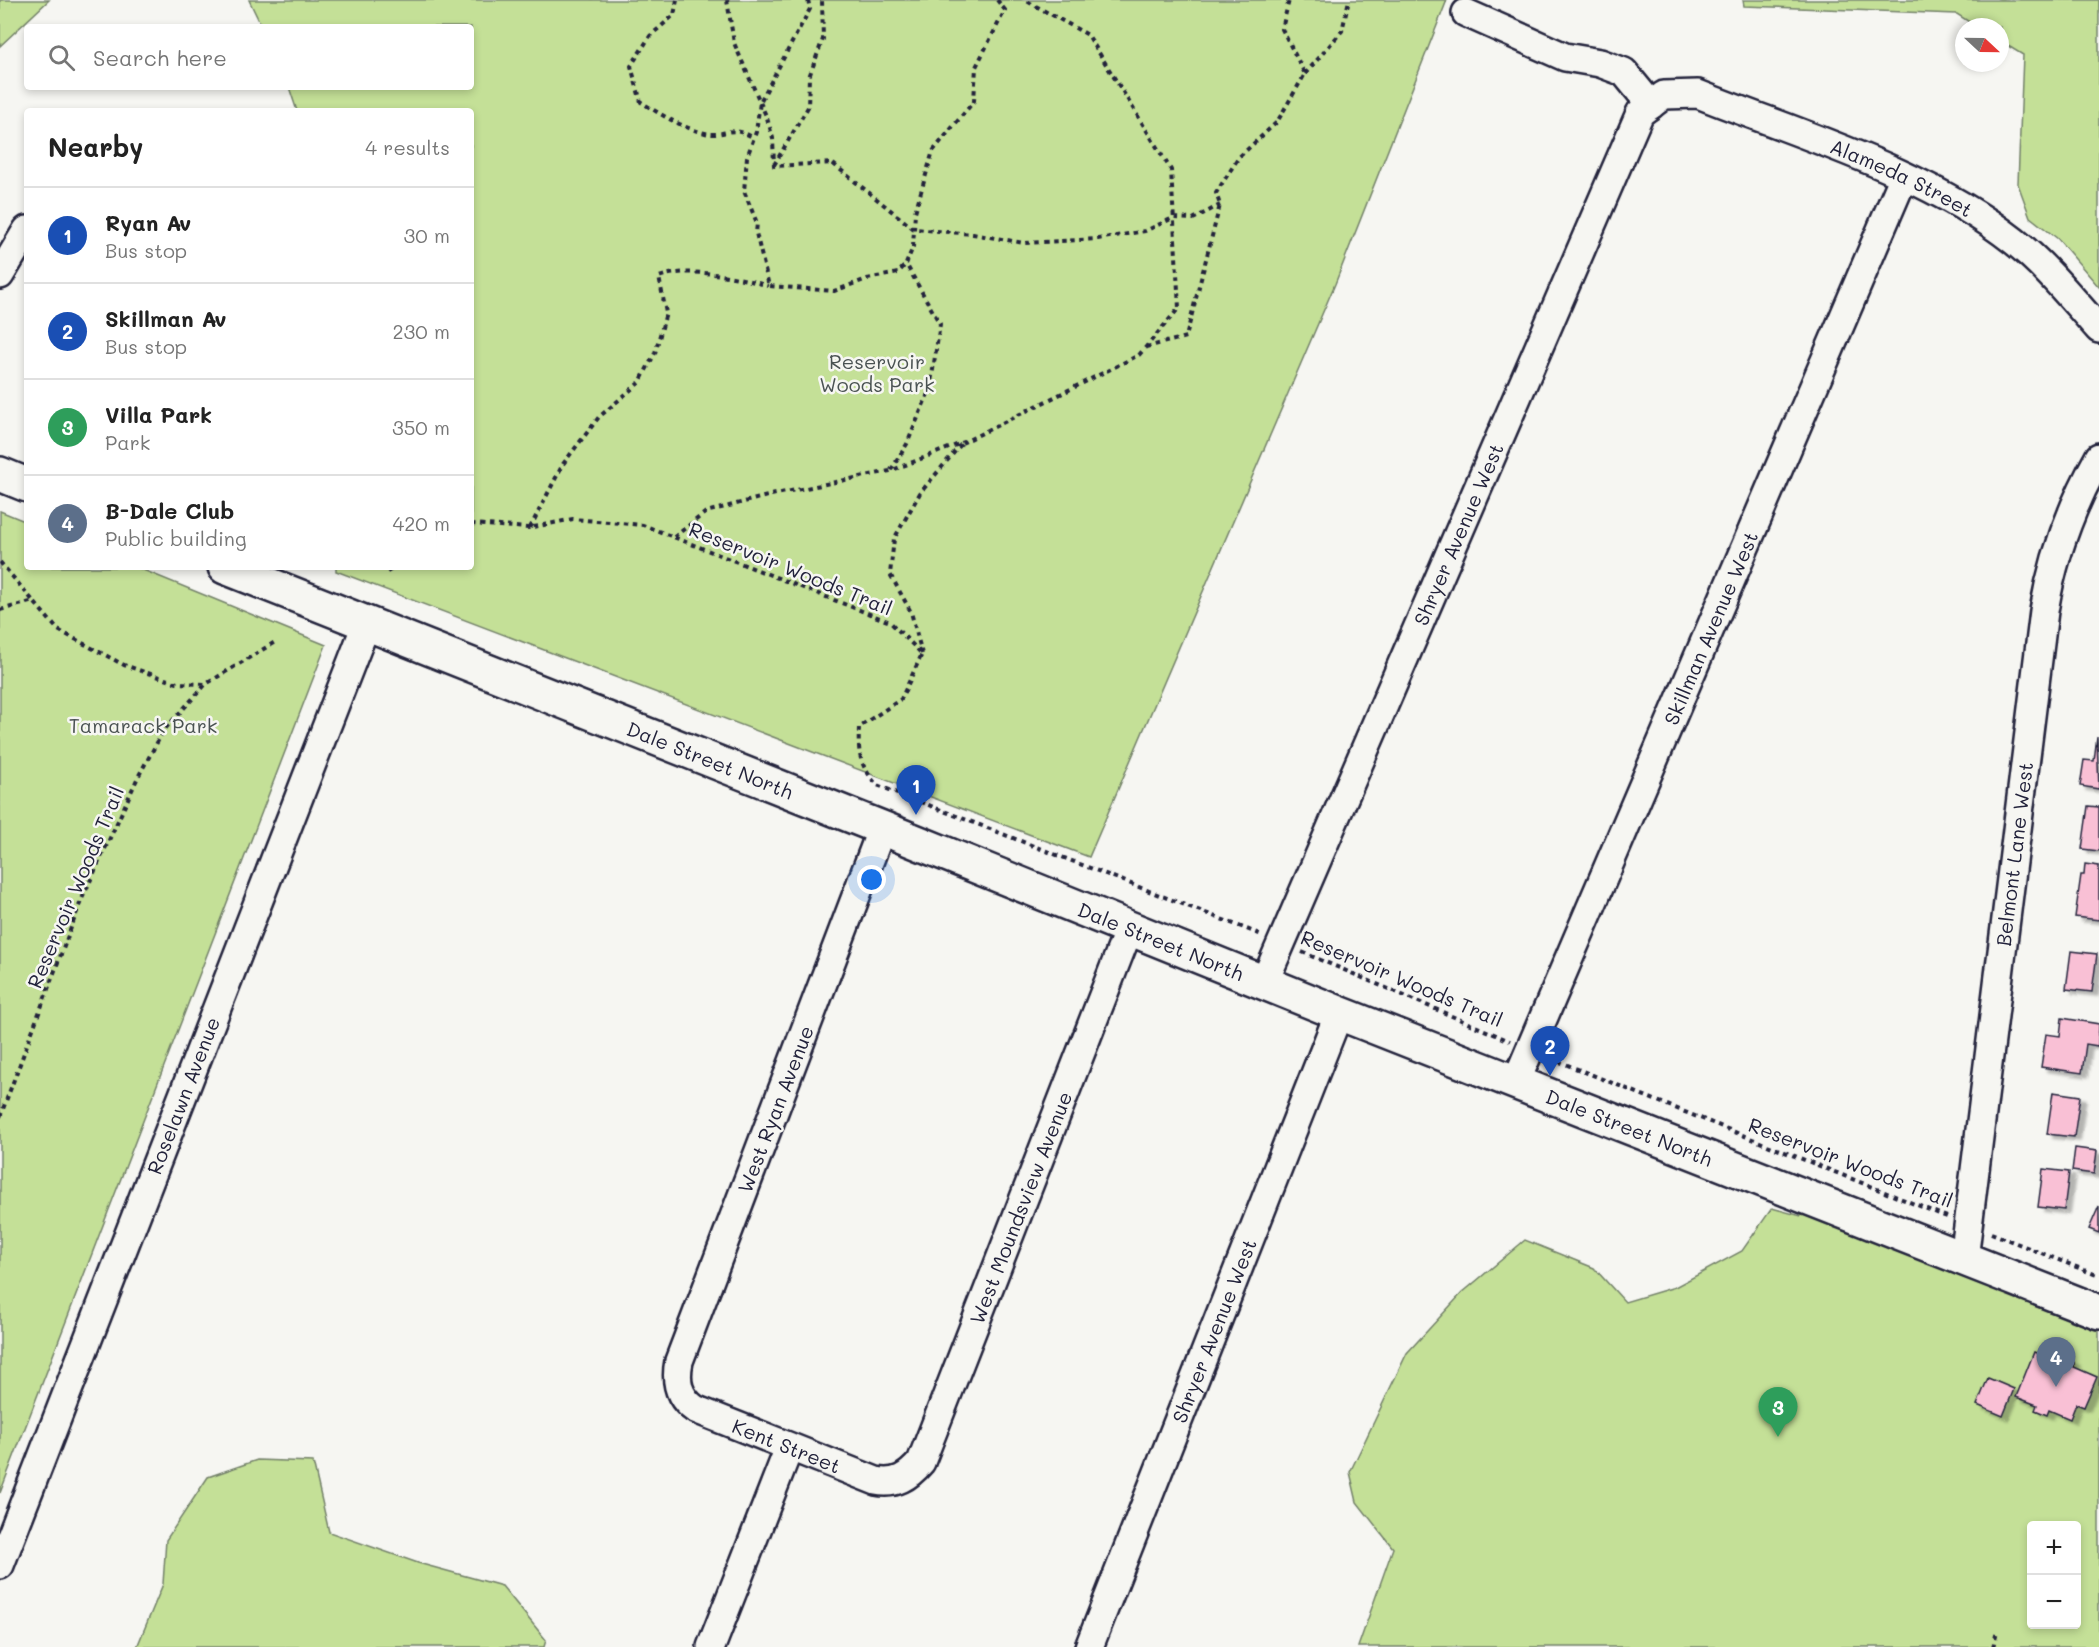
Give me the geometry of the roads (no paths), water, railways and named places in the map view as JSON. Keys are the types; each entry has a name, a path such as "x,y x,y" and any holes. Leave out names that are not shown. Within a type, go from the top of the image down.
{"main road":[{"path":"0,474 24,484"},
{"name":"Dale Street North","path":"232,570 882,828 1339,1013 2099,1312"}],"street":[{"path":"1466,13 1565,57 1600,63 1624,72 1658,100"},
{"name":"Alameda Street","path":"1658,100 1698,94 1904,176 1979,215 2016,242 2047,271 2099,329"},
{"name":"Shryer Avenue West","path":"1264,983 1635,124 1640,113 1658,100"},
{"name":"Skillman Avenue West","path":"1516,1082 1904,176"},
{"path":"0,275 24,235"},
{"name":"Belmont Lane West","path":"1964,1259 2050,576 2061,538 2078,495 2099,457"},
{"name":"Roselawn Avenue","path":"0,1565 366,625"},
{"name":"West Ryan Avenue","path":"680,1393 677,1384 679,1361 882,828"},
{"name":"West Moundsview Avenue","path":"902,1480 921,1462 1129,929"},
{"name":"Shryer Avenue West","path":"1089,1647 1339,1013"},
{"name":"Kent Street","path":"680,1393 686,1403 695,1409 789,1448 876,1481 888,1483 902,1480"},
{"path":"711,1647 789,1448"}],"place":[{"name":"Ryan Av","path":"916,815"},
{"name":"Skillman Av","path":"1550,1076"},
{"name":"B-Dale Club","path":"2056,1387"},
{"name":"Villa Park","path":"1778,1437"}],"park label":[{"name":"Reservoir Woods Park","path":"877,372"},
{"name":"Tamarack Park","path":"143,725"}]}
